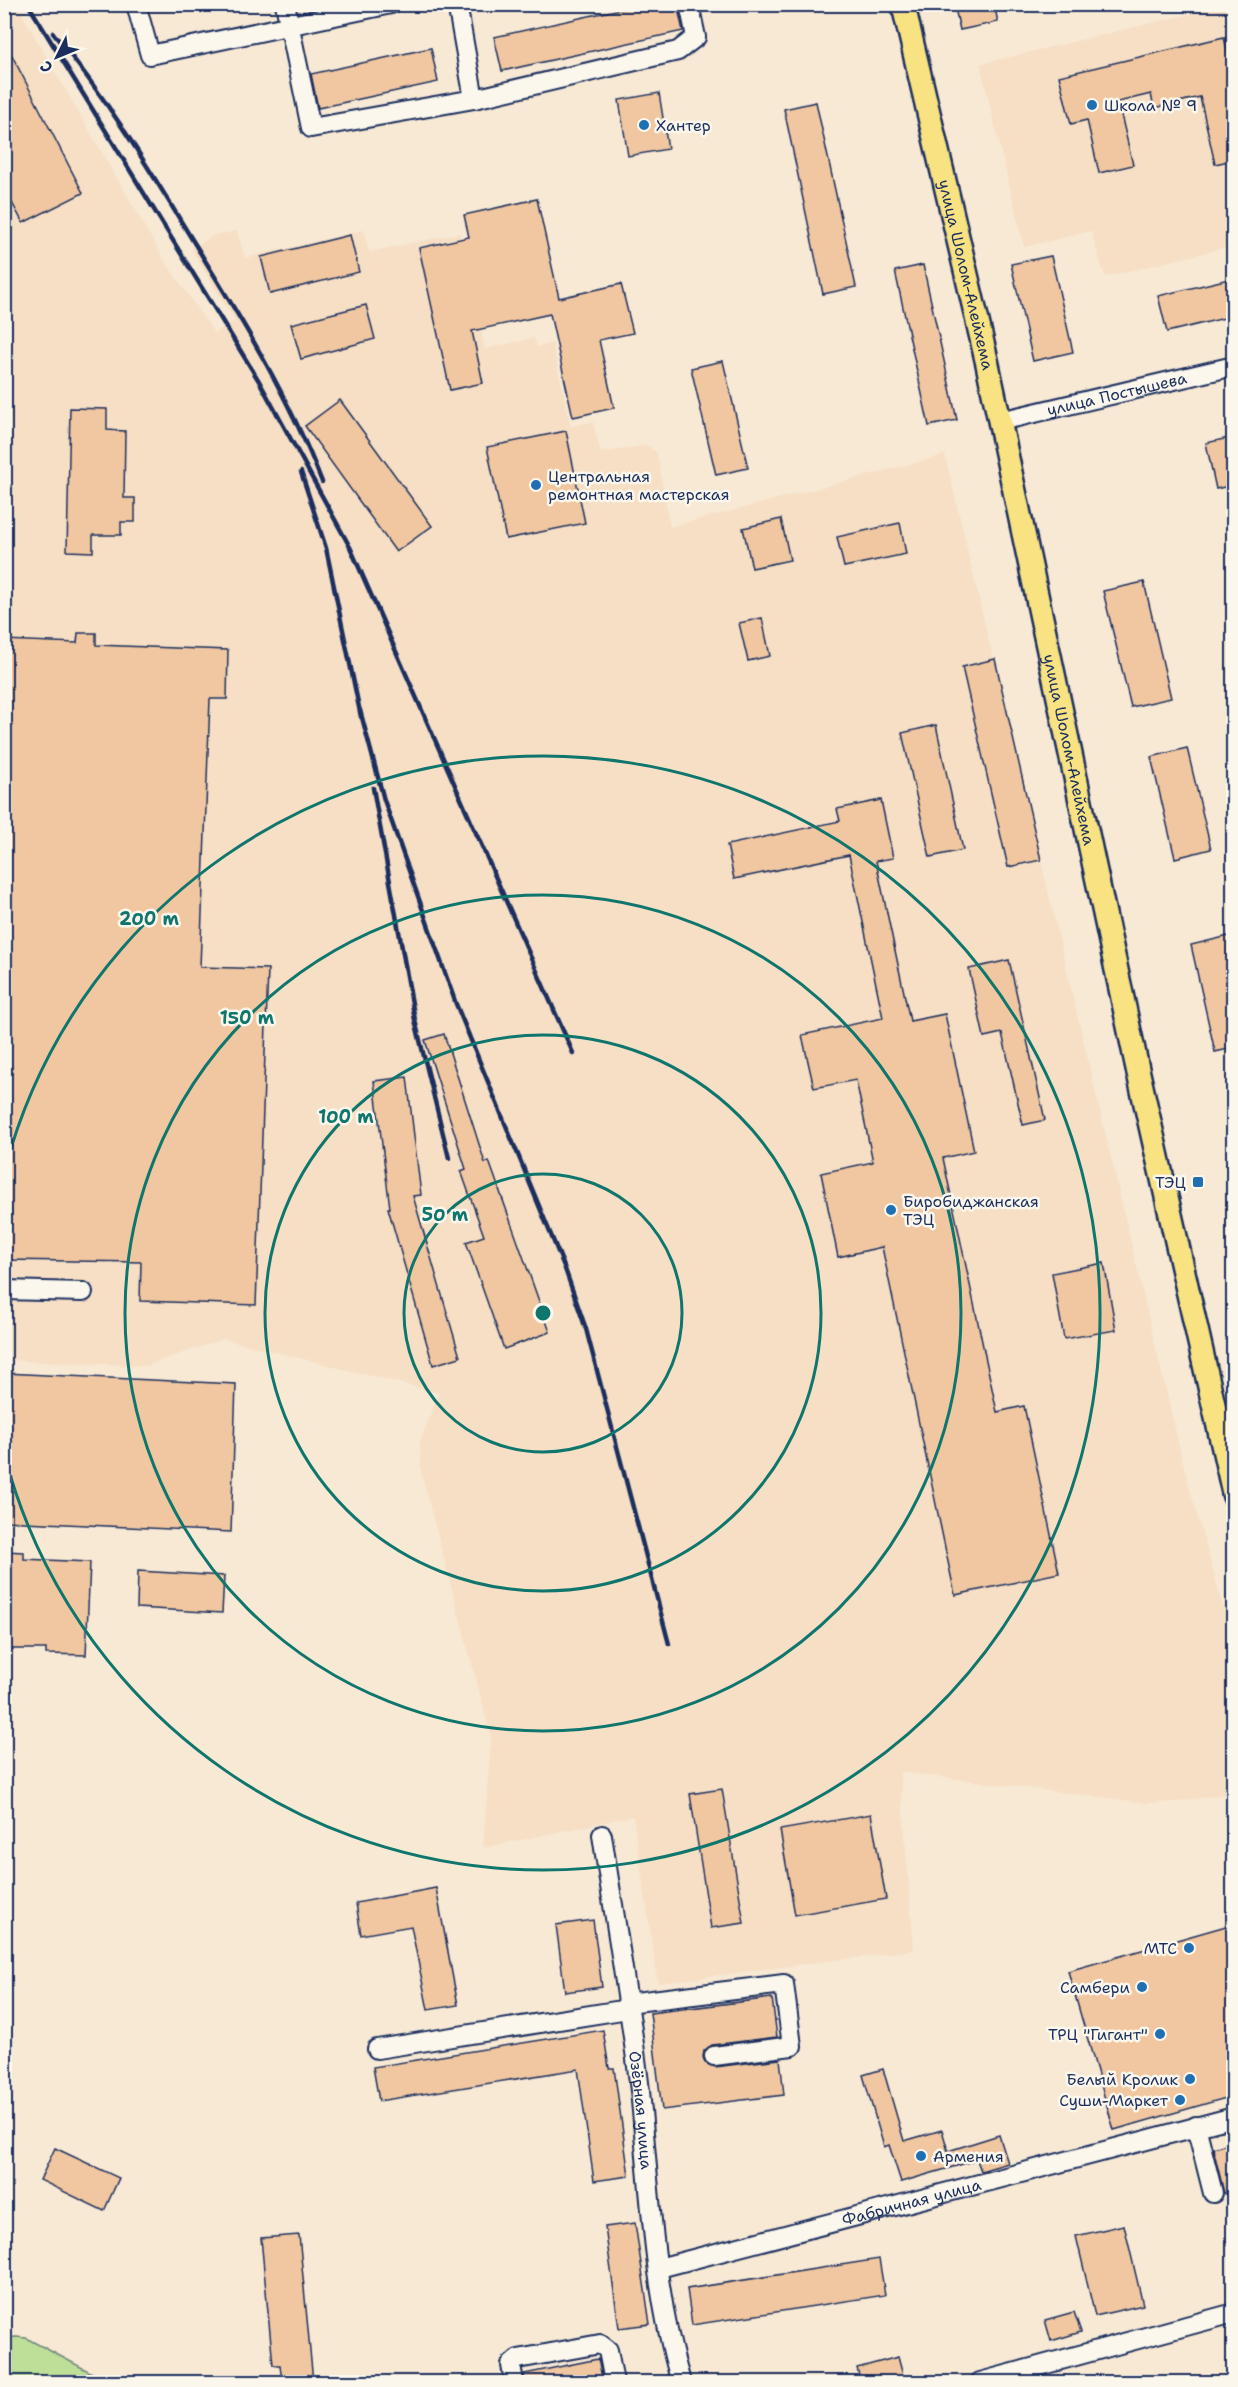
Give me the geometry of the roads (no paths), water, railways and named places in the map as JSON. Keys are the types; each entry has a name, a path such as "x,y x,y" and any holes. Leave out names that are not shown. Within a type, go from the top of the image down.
{"main road":[{"name":"улица Шолом-Алейхема","path":"903,4 1000,422 1138,1071 1233,1494"}],"street":[{"path":"136,4 150,55 392,4"},
{"path":"285,4 311,128 474,99 678,51 696,37 688,4"},
{"path":"457,4 474,99"},
{"name":"улица Постышева","path":"1000,422 1233,366"},
{"path":"4,1290 83,1292"},
{"name":"Озёрная улица","path":"602,1835 639,2083 659,2268 672,2352 681,2382"},
{"path":"377,2049 627,2006 784,1984 792,2046 714,2056"},
{"name":"Фабричная улица","path":"659,2268 1233,2117"},
{"path":"1196,2126 1213,2193"},
{"path":"984,2382 1233,2313"},
{"path":"514,2382 512,2365 518,2359 600,2344 608,2350 614,2382"}],"railway":[{"path":"28,4 259,381 350,547 573,1053"},
{"path":"53,33 127,134 229,300 279,388 322,482"},
{"path":"301,472 326,548 361,717"},
{"path":"360,710 384,800 456,1004 565,1269 586,1329 669,1644"},
{"path":"373,788 415,1020 449,1158"}],"place":[{"name":"Школа № 9","path":"1092,105"},
{"name":"Хантер","path":"644,125"},
{"name":"Центральная ремонтная мастерская","path":"536,485"},
{"name":"ТЭЦ","path":"1198,1182"},
{"name":"Биробиджанская ТЭЦ","path":"891,1210"},
{"name":"МТС","path":"1189,1948"},
{"name":"Самбери","path":"1142,1987"},
{"name":"ТРЦ \"Гигант\"","path":"1160,2034"},
{"name":"Белый Кролик","path":"1190,2079"},
{"name":"Суши-Маркет","path":"1180,2100"},
{"name":"Армения","path":"921,2156"}]}
